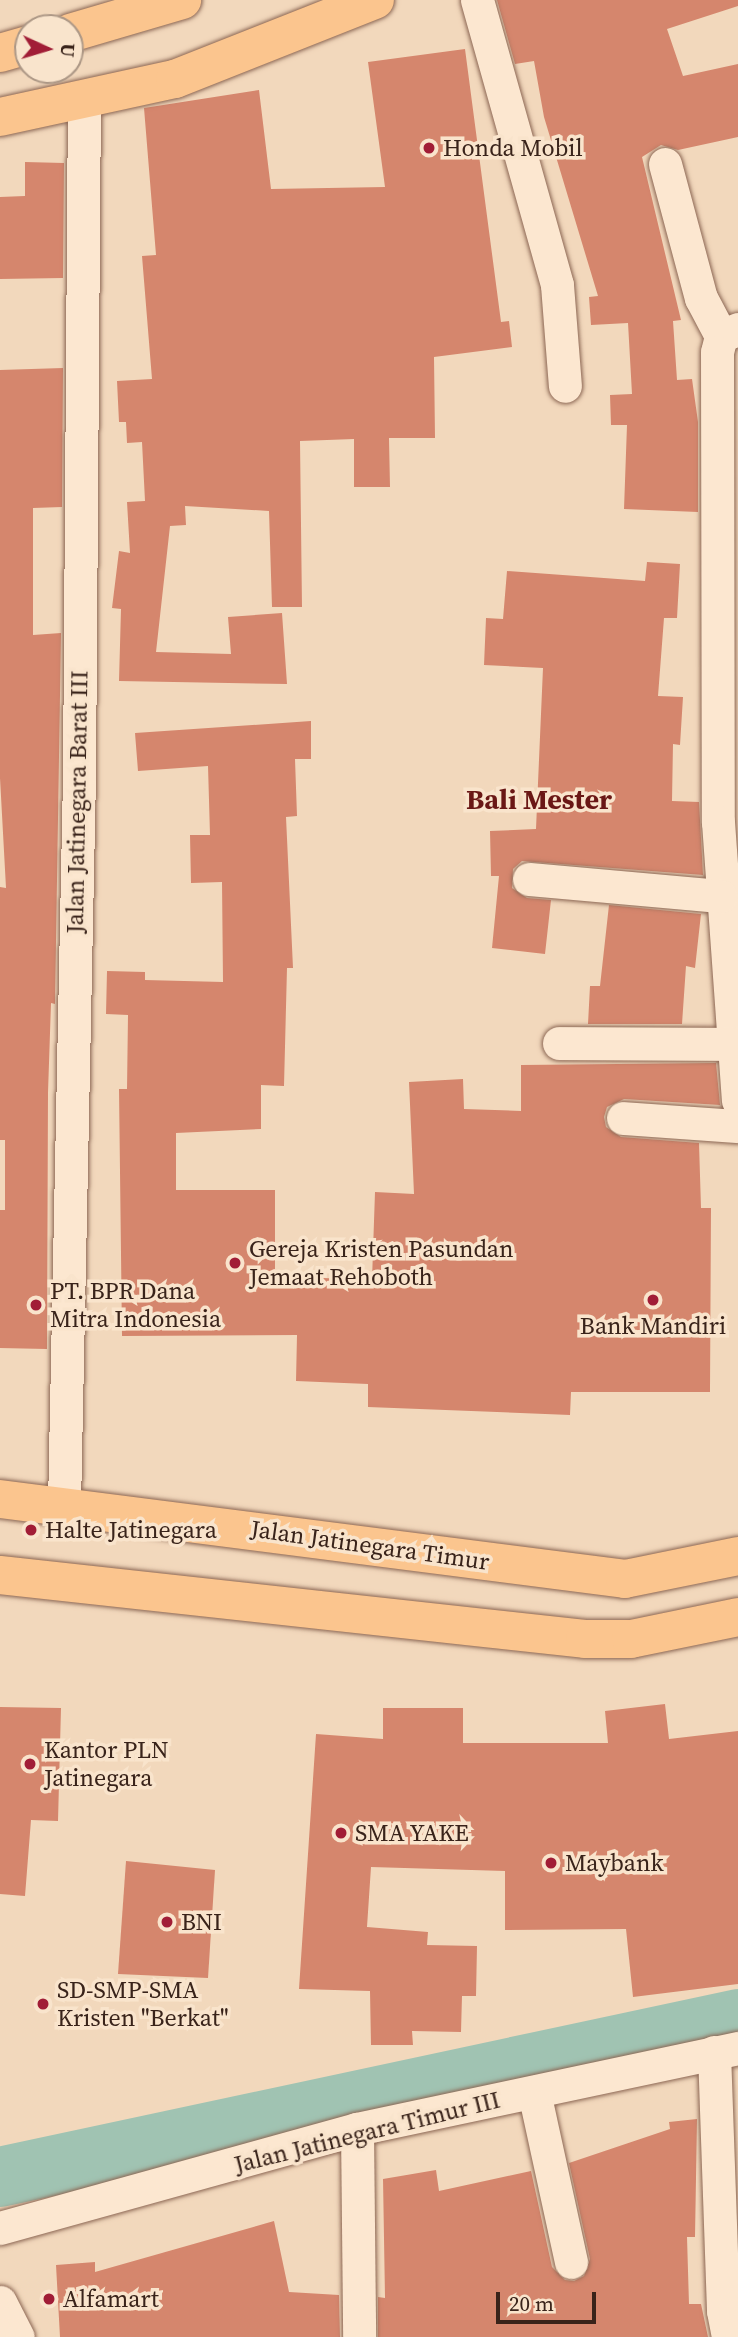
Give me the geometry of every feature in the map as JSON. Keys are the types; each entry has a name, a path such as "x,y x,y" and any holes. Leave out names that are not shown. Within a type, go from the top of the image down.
{"main road":[{"path":"84,29 182,0"},
{"path":"0,117 175,79 375,0"},
{"name":"Jalan Jatinegara Timur","path":"0,1499 248,1528 377,1550 625,1579 738,1556"},
{"path":"0,1575 585,1639 631,1639 738,1617"}],"street":[{"path":"477,0 557,285 565,386"},
{"name":"Jalan Jatinegara Barat III","path":"64,1505 78,788 84,98"},
{"path":"665,164 701,298 729,332 720,896 738,1100"},
{"path":"529,879 720,896"},
{"path":"559,1043 733,1044"},
{"path":"623,1118 738,1126"},
{"path":"726,2050 723,2311 729,2337"},
{"name":"Jalan Jatinegara Timur III","path":"0,2228 357,2129 726,2050"},
{"path":"534,2092 571,2262"},
{"path":"357,2129 359,2337"},
{"path":"0,2302 18,2337"}],"building":[{"path":"497,0 738,0 738,6 667,29 683,76 738,64 738,137 678,150 661,145 642,157 681,320 673,321 677,380 692,379 698,422 698,512 624,509 627,425 611,425 610,395 632,394 628,323 591,325 589,297 598,296 544,117 534,61 515,64"},
{"path":"465,49 501,322 509,321 512,347 434,357 435,438 389,438 390,487 354,487 354,439 300,441 302,607 272,607 269,511 185,506 186,525 170,526 156,652 231,654 228,617 282,613 287,684 119,681 121,609 112,608 119,551 130,553 127,502 145,501 142,442 127,443 126,422 119,422 117,381 152,379 142,256 156,255 144,108 259,90 271,189 385,187 368,62"},
{"path":"25,162 64,163 63,278 0,279 0,197 25,196"},
{"path":"63,368 62,507 33,508 33,635 61,633 55,1004 51,1003 48,1093 47,1349 0,1348 0,1210 5,1210 5,1140 0,1140 0,887 6,888 0,778 0,370"},
{"path":"647,562 680,564 677,618 664,618 658,696 683,697 680,745 673,744 672,801 699,802 703,875 522,861 513,869 512,888 527,898 551,900 545,954 492,948 499,876 491,876 490,831 536,829 543,668 484,665 486,618 503,619 507,571 645,581"},
{"path":"311,721 311,759 295,759 297,816 286,817 293,968 287,968 284,1086 261,1085 261,1129 176,1133 176,1190 275,1190 275,1276 372,1280 375,1192 414,1194 409,1082 463,1079 464,1109 521,1111 521,1065 716,1063 720,1105 624,1099 607,1107 604,1117 606,1127 621,1137 699,1143 701,1208 711,1208 710,1392 571,1392 570,1415 368,1407 368,1384 296,1381 297,1335 122,1336 119,1089 127,1089 128,1015 106,1014 107,971 145,972 145,980 223,982 222,882 191,883 190,835 210,835 208,766 138,771 135,733"},
{"path":"609,905 701,914 695,968 686,966 682,1024 588,1024 590,986 600,986"},
{"path":"665,1704 669,1739 738,1731 738,1984 633,1997 626,1929 505,1930 505,1871 371,1867 367,1927 428,1932 427,1945 477,1946 476,1996 462,1996 461,2032 412,2031 413,2045 371,2045 370,1991 299,1989 316,1734 383,1739 383,1708 463,1708 463,1743 608,1743 605,1711"},
{"name":"Kantor PLN Jatinegara","path":"0,1707 61,1708 58,1821 31,1820 25,1896 0,1894"},
{"name":"BNI","path":"126,1861 215,1870 208,1978 118,1974"},
{"path":"697,2119 695,2237 687,2237 689,2304 701,2304 708,2337 378,2337 378,2297 385,2298 383,2179 436,2170 439,2191 531,2171 552,2267 565,2280 574,2281 584,2276 590,2259 569,2163 670,2129 669,2122"},
{"path":"274,2221 289,2292 339,2295 340,2337 60,2337 56,2265 95,2262 95,2272"}],"waterway":[{"path":"0,2177 738,2019"}],"place":[{"name":"Honda Mobil","path":"429,148"},
{"name":"Gereja Kristen Pasundan Jemaat Rehoboth","path":"235,1263"},
{"name":"Bank Mandiri","path":"653,1300"},
{"name":"PT. BPR Dana Mitra Indonesia","path":"36,1305"},
{"name":"Halte Jatinegara","path":"31,1530"},
{"name":"Kantor PLN Jatinegara","path":"30,1764"},
{"name":"SMA YAKE","path":"341,1833"},
{"name":"Maybank","path":"551,1863"},
{"name":"BNI","path":"167,1922"},
{"name":"SD-SMP-SMA Kristen \"Berkat\"","path":"43,2004"},
{"name":"Alfamart","path":"49,2299"}],"district":[{"name":"Bali Mester","path":"539,799"}]}
